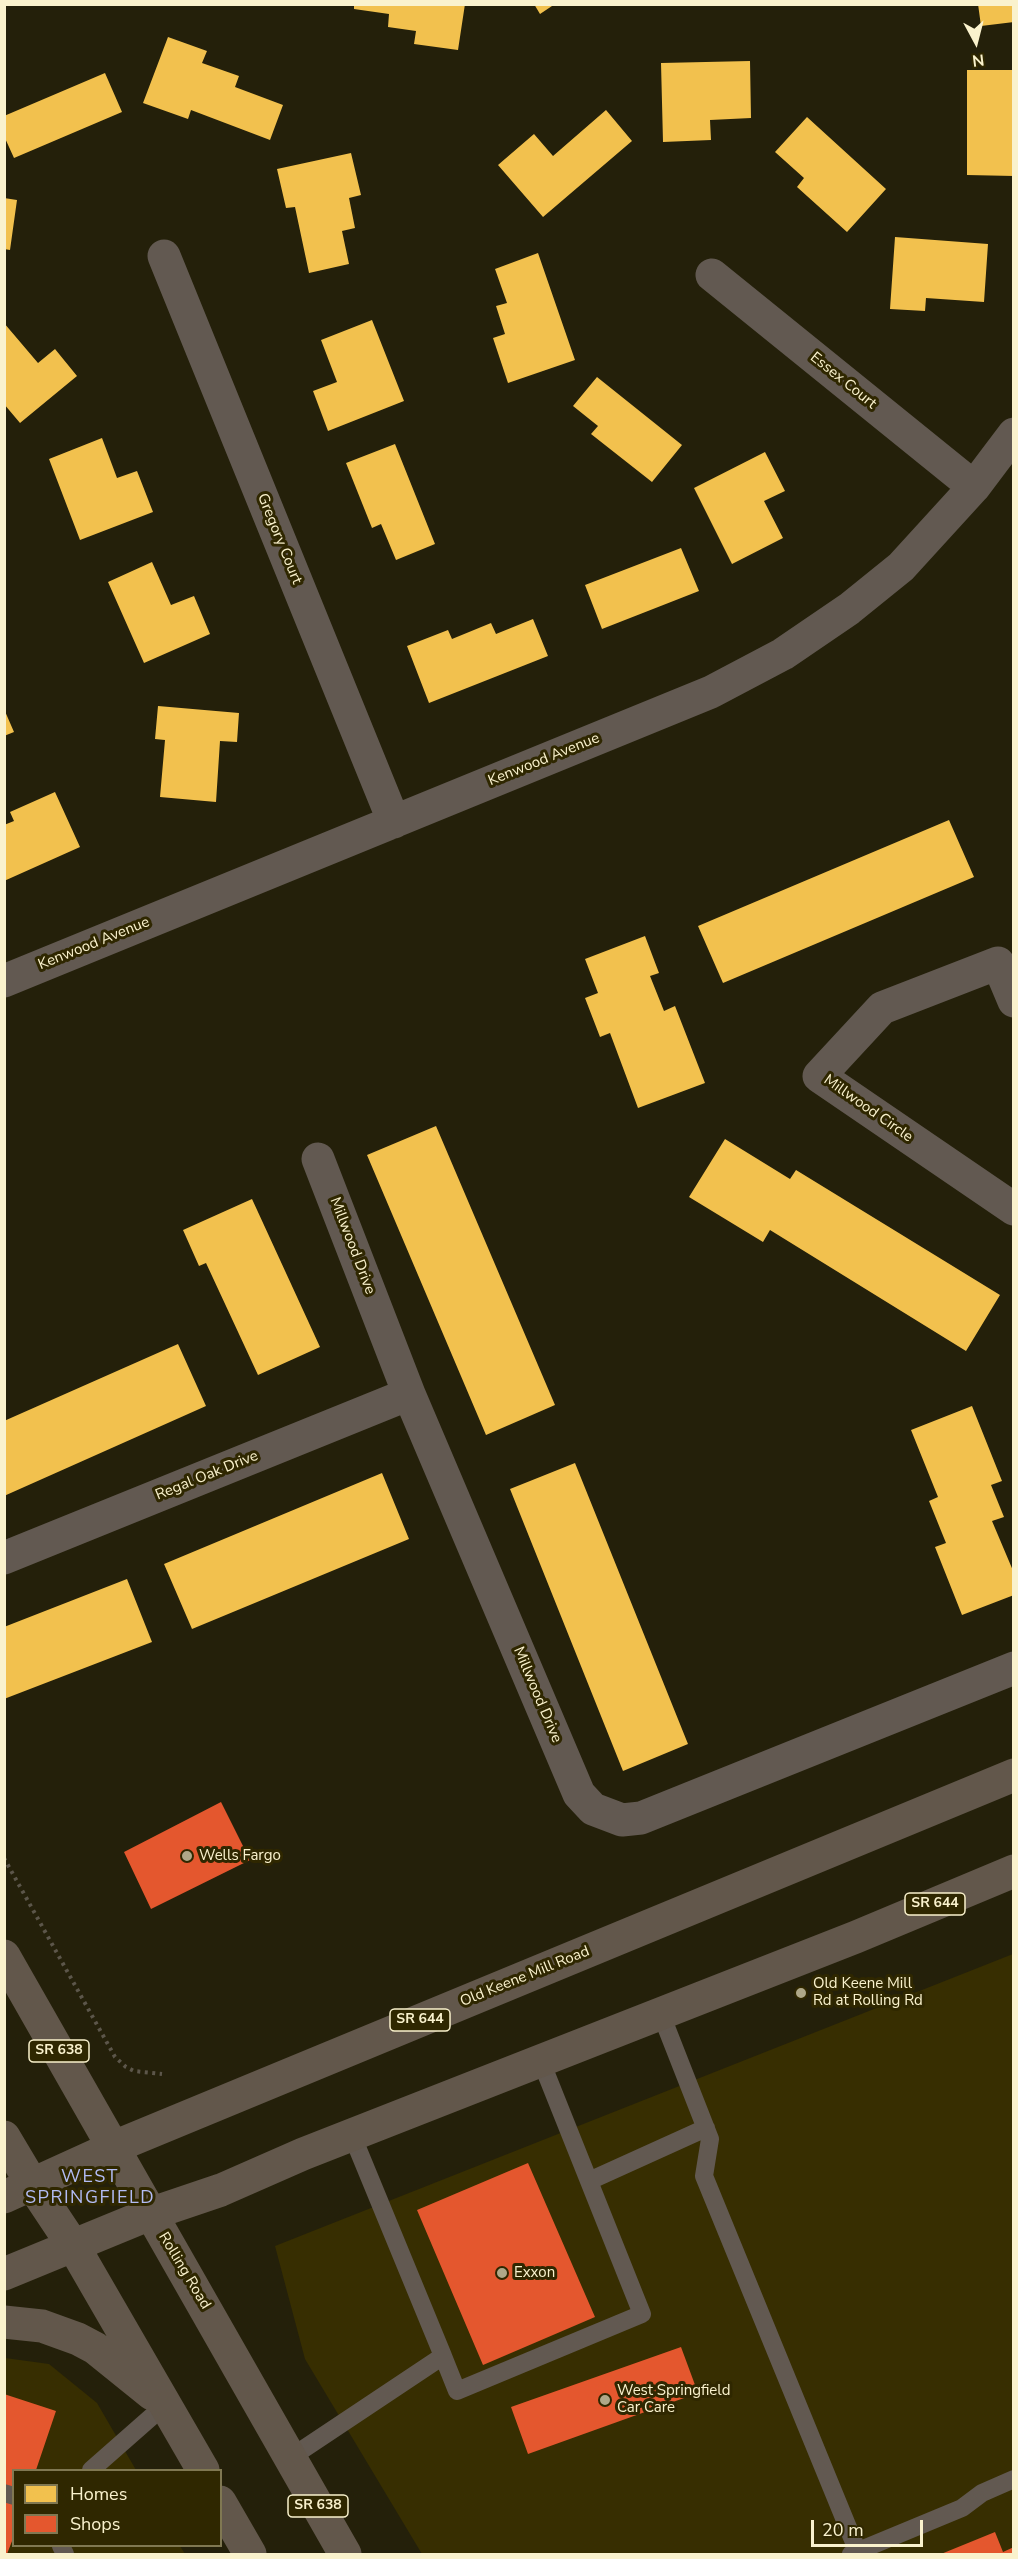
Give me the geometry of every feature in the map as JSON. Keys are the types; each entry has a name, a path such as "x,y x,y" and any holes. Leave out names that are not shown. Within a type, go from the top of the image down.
{"main road":[{"name":"Old Keene Mill Road","path":"18,2191 114,2147 1014,1775"},
{"name":"SR 644","path":"4,2274 75,2247 150,2214 221,2190 352,2135 856,1937 1014,1871"},
{"name":"Rolling Road","path":"4,1956 345,2554"},
{"path":"4,2137 18,2191 75,2247 202,2469"},
{"path":"4,2322 42,2326 78,2339 95,2349 166,2404"},
{"path":"222,2505 250,2554"}],"street":[{"name":"Gregory Court","path":"164,256 394,822"},
{"name":"Essex Court","path":"712,275 974,487"},
{"name":"Kenwood Avenue","path":"4,981 711,692 783,654 849,609 901,567 974,487 1014,434"},
{"name":"Millwood Circle","path":"1012,1205 819,1076 882,1008 987,967 998,963 1014,1000"},
{"name":"Millwood Drive","path":"318,1159 410,1394 579,1794 593,1809 622,1820 641,1818 1014,1668"},
{"name":"Regal Oak Drive","path":"4,1558 410,1394"}],"lane":[{"path":"661,2014 710,2139 704,2176 855,2553 962,2508 982,2493 1014,2479"},
{"path":"352,2135 457,2391 642,2314 541,2061"},
{"path":"589,2181 706,2128"},
{"path":"290,2458 443,2356"},
{"path":"92,2469 166,2404"}],"path":[{"path":"4,1858 115,2057 134,2071 162,2074"}],"shaded area":[{"path":"1013,1954 1013,2554 422,2554 305,2359 275,2246"},
{"path":"5,2358 49,2364 97,2403 135,2469 12,2469 12,2547 181,2547 185,2554 5,2554"}],"building: Homes":[{"path":"354,4 465,4 458,50 414,44 416,31 388,27 389,14 354,9"},
{"path":"534,4 555,4 540,14"},
{"path":"978,4 1014,4 1014,22 981,26"},
{"path":"168,37 207,51 202,63 239,76 235,87 283,105 270,140 191,110 188,119 143,103"},
{"path":"750,61 751,118 710,120 711,140 663,142 661,63"},
{"path":"967,70 1014,70 1014,176 967,175"},
{"path":"105,73 122,112 14,158 4,136 4,116"},
{"path":"606,110 632,141 543,217 498,165 534,134 553,156"},
{"path":"807,117 886,189 847,232 797,187 804,178 775,152"},
{"path":"351,153 361,195 349,198 355,228 342,231 349,264 309,273 295,207 286,208 277,169"},
{"path":"4,198 17,200 10,250 4,249"},
{"path":"895,237 988,244 984,302 926,298 925,311 890,309"},
{"path":"538,253 575,360 508,383 493,338 505,334 496,306 507,303 495,269"},
{"path":"372,320 404,401 328,431 313,391 337,382 321,340"},
{"path":"4,323 38,363 55,349 77,376 20,423 4,404"},
{"path":"597,377 682,445 652,482 591,434 598,426 573,406"},
{"path":"102,438 117,478 137,471 153,512 80,540 49,459"},
{"path":"395,444 435,544 396,560 381,524 372,528 346,463"},
{"path":"765,452 785,491 764,501 783,538 732,564 694,488"},
{"path":"681,548 699,591 602,629 585,585"},
{"path":"152,562 171,605 194,596 210,634 144,663 108,582"},
{"path":"533,619 548,656 429,703 407,646 448,630 452,639 491,623 496,634"},
{"path":"158,706 239,713 237,742 220,741 216,802 160,797 165,740 155,739"},
{"path":"4,709 14,732 4,736"},
{"path":"55,792 80,847 4,881 4,825 14,821 10,812"},
{"path":"949,820 974,877 723,983 698,926"},
{"path":"645,936 659,973 650,976 664,1011 675,1006 705,1083 638,1108 610,1033 600,1037 585,998 598,993 585,959"},
{"path":"436,1126 555,1405 486,1435 367,1155"},
{"path":"725,1139 790,1179 796,1170 1000,1295 966,1351 770,1230 763,1242 689,1197"},
{"path":"252,1199 320,1347 258,1375 206,1263 199,1266 183,1230"},
{"path":"178,1344 206,1406 4,1496 4,1421"},
{"path":"972,1406 1002,1481 991,1485 1004,1517 992,1521 1014,1573 1014,1595 962,1615 935,1547 946,1543 929,1501 938,1497 911,1430"},
{"path":"575,1463 688,1744 623,1771 510,1489"},
{"path":"382,1473 409,1539 192,1629 164,1564"},
{"path":"127,1579 152,1642 4,1699 4,1627"}],"building: Shops":[{"name":"Wells Fargo","path":"221,1802 250,1860 151,1909 124,1852"},
{"path":"528,2163 595,2317 483,2365 417,2210"},
{"name":"West Springfield Car Care","path":"681,2347 698,2393 528,2454 511,2407"},
{"path":"4,2394 56,2411 36,2469 12,2469 12,2541 7,2554 4,2554"},
{"path":"995,2532 1003,2552 1014,2547 1014,2554 941,2554"}],"place":[{"name":"Wells Fargo","path":"187,1856"},
{"name":"Old Keene Mill Rd at Rolling Rd","path":"801,1993"},
{"name":"Exxon","path":"502,2273"},
{"name":"West Springfield Car Care","path":"605,2400"}],"district":[{"name":"WEST SPRINGFIELD","path":"90,2188"}]}
